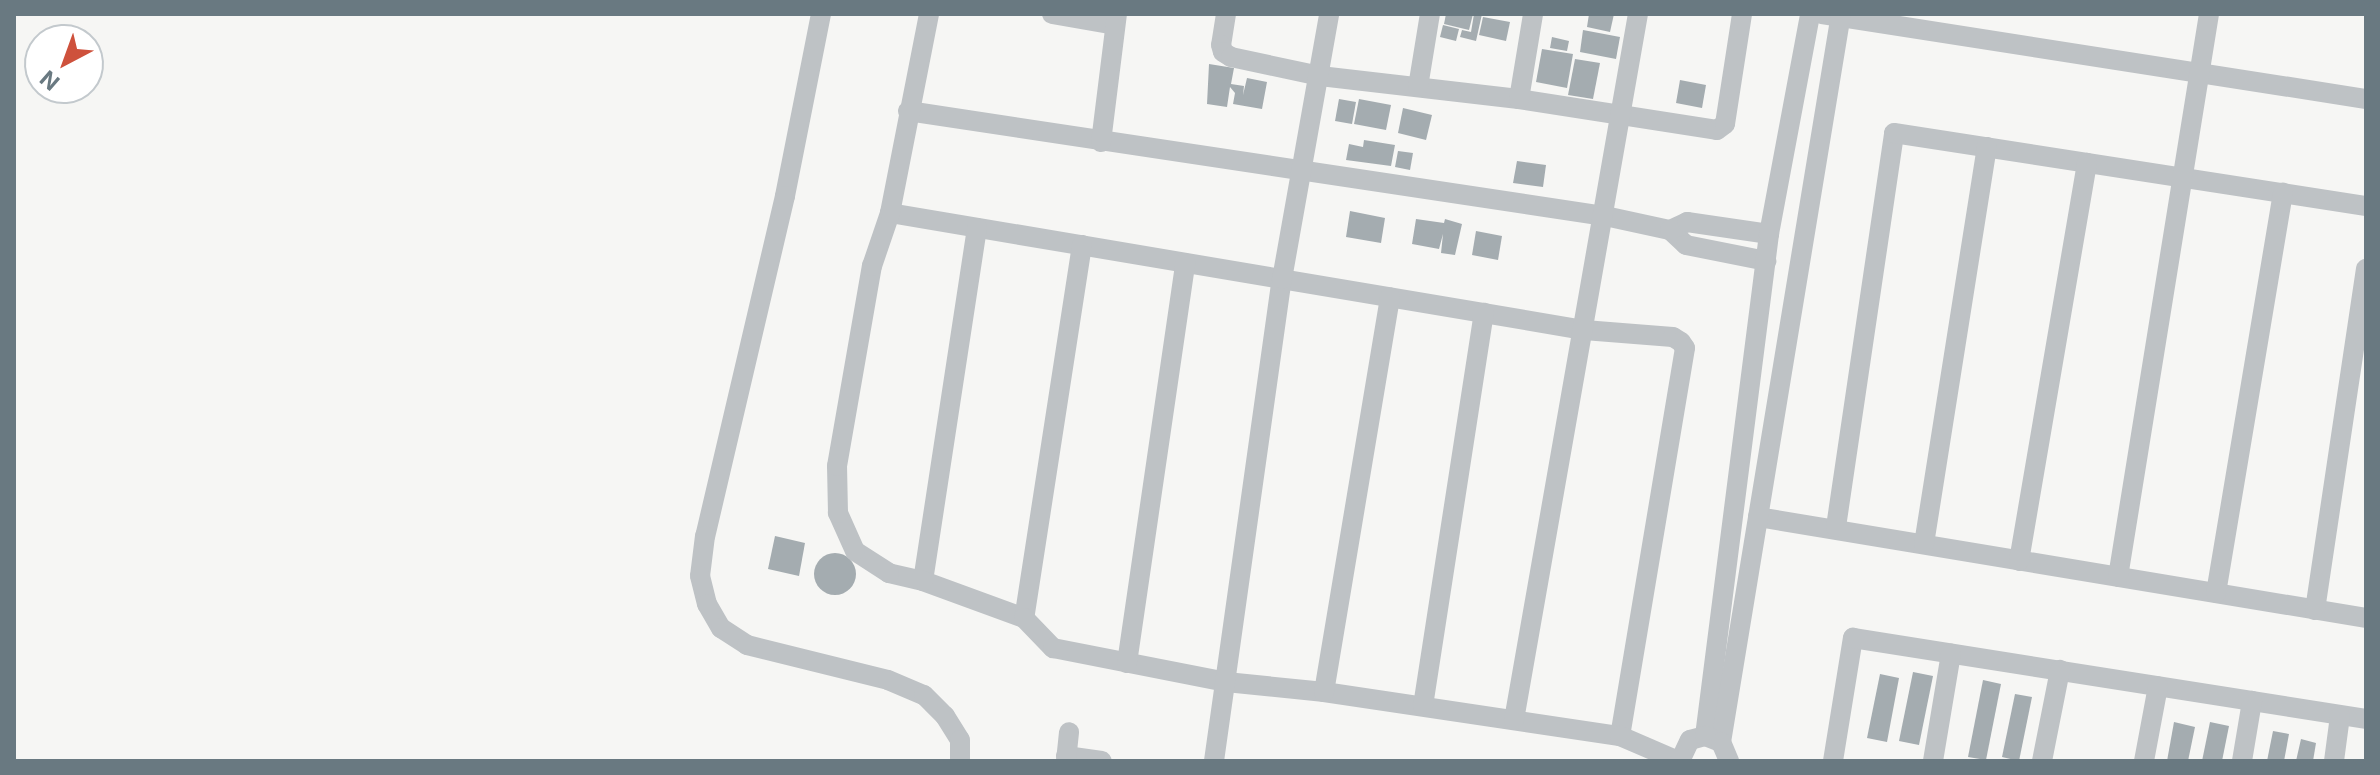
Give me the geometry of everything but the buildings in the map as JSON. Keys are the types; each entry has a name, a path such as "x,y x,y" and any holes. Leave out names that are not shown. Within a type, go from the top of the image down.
{"street":[{"path":"821,14 785,196 705,536 700,576 707,604 721,628 747,645 888,680 924,695 945,716 960,740 960,761"},
{"path":"929,14 890,213 872,266 837,466 838,513 855,551 889,573 923,581 1024,618 1053,648 1226,682 1324,692 1620,736 1679,761 1690,740 1718,746"},
{"path":"1052,14 1116,19 1101,142"},
{"path":"1226,14 1223,52 1320,76 1519,99 1722,128 1742,14"},
{"path":"1214,761 1282,279 1329,14"},
{"path":"1418,87 1430,14"},
{"path":"1519,99 1533,14"},
{"path":"1514,720 1623,114 1638,14"},
{"path":"1718,746 1769,234 1810,14"},
{"path":"2118,577 2209,14"},
{"path":"1718,746 1758,517 1835,15 2366,99"},
{"path":"908,111 1605,216 1670,230 1686,245 1766,261"},
{"path":"1836,527 1894,133 2366,206"},
{"path":"1924,544 1987,147"},
{"path":"2019,561 2087,163"},
{"path":"2216,593 2283,193"},
{"path":"890,213 1584,330 1673,337 1685,348 1620,736"},
{"path":"1670,230 1687,222 1769,234"},
{"path":"923,581 977,228"},
{"path":"1024,618 1082,245"},
{"path":"1127,663 1185,263"},
{"path":"2315,610 2366,269"},
{"path":"1324,692 1390,297"},
{"path":"1423,706 1484,313"},
{"path":"1758,517 1836,527 2019,561 2366,618"},
{"path":"1833,761 1853,638 2366,719"},
{"path":"1933,761 1951,654"},
{"path":"2042,761 2060,670"},
{"path":"2144,761 2158,686"},
{"path":"2242,761 2252,701"},
{"path":"2334,761 2340,716"},
{"path":"1069,732 1066,758 1102,761"}]}
